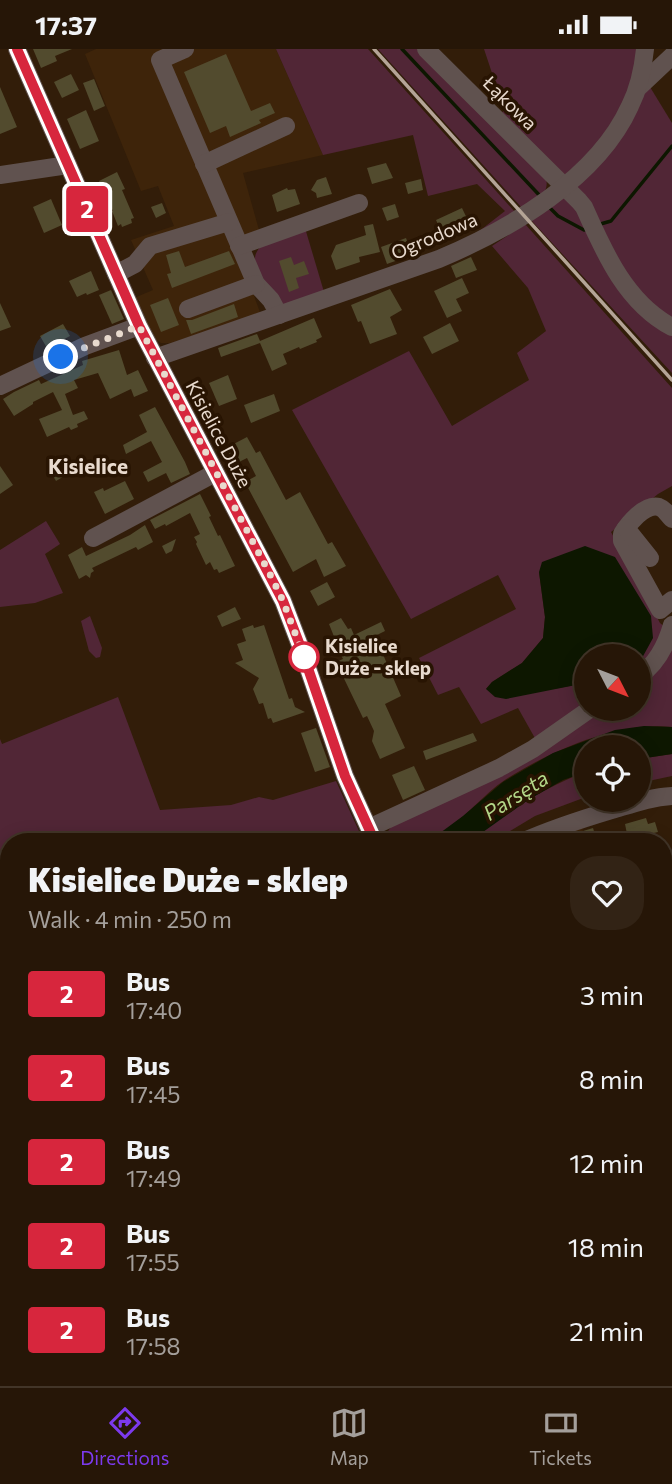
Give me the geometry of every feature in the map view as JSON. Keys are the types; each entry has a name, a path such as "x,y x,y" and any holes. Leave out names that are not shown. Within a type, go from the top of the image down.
{"street":[{"name":"Kisielice Duże","path":"18,49 139,326 283,601 345,776 371,833"},
{"path":"185,49 160,61 256,283 271,300 279,315"},
{"name":"Łąkowa","path":"426,49 584,207 608,260 622,282 649,311 672,327"},
{"name":"Ogrodowa","path":"155,358 407,271 452,253 537,207 564,186 611,138 627,113 638,88 645,49"},
{"path":"638,88 672,56"},
{"path":"204,164 286,127"},
{"path":"0,175 68,165"},
{"path":"239,246 359,203"},
{"path":"116,275 135,264 150,246 229,222"},
{"path":"188,309 256,283"},
{"path":"0,386 85,346 139,326"},
{"path":"93,538 215,473"},
{"path":"672,519 660,507 646,509 622,534 622,541 660,610 672,600"},
{"path":"626,528 650,558"},
{"path":"651,668 659,657 672,625"},
{"path":"376,833 533,749 574,720"},
{"path":"544,833 659,796 672,796"}],"shaded area":[{"path":"96,49 276,49 323,155 243,173 259,230 235,244 261,315 170,343 161,343 152,337 134,298 153,290 131,240 174,226 158,186 141,191 85,54"},
{"path":"276,49 368,49 515,212 473,236 505,211 477,184 428,196 413,135 323,155"},
{"path":"378,49 418,49 545,175 546,187 541,195 522,208"},
{"path":"484,49 639,49 629,94 595,149 566,174 557,174 502,113 505,108"},
{"path":"650,87 672,123 672,324 626,281 574,187"},
{"path":"565,195 571,198 593,237 672,331 672,373 531,220"},
{"path":"525,224 672,388 672,486 611,532 660,623 666,628 651,652 651,644 625,644 539,572 545,617 543,638 522,663 492,682 486,689 553,689 574,685 574,715 536,740 518,708 481,724 459,687 438,695 419,658 516,609 498,575 411,619 292,410 409,351 452,426 529,380 517,353 546,331 528,288 492,246"},
{"path":"305,228 324,292 285,305 261,277 255,256 263,243"},
{"path":"46,521 60,544 45,554 63,593 35,603 0,607 0,550"},
{"path":"90,616 102,648 100,657 96,658 89,651 81,621"},
{"path":"672,644 672,727 651,726 603,735 574,735 574,745 502,782 442,833 387,833 391,827 474,788 578,721 651,721 651,668"},
{"path":"118,697 160,810 231,805 259,797 273,800 336,781 360,833 0,833 0,739 2,744"},
{"path":"672,754 672,776 651,780 651,757"},
{"path":"574,776 574,801 535,816 507,833 481,833 525,802"},
{"path":"581,825 584,833 559,833"}],"water":[{"path":"585,546 615,557 651,616 653,638 650,644 574,644 574,685 506,699 495,697 486,689 492,682 522,663 543,638 545,617 539,572 542,562"},
{"path":"644,726 672,727 672,754 651,757 651,735 602,735"},
{"name":"Parsęta","path":"574,745 574,776 528,800 482,833 440,833 503,782 553,753"}],"building":[{"path":"33,49 72,49 55,56 57,61 41,68"},
{"path":"226,54 251,111 270,103 275,113 259,120 261,123 230,137 226,126 210,133 184,72"},
{"path":"71,74 79,90 62,98 54,82"},
{"path":"94,79 105,106 94,111 83,83"},
{"path":"0,87 17,127 0,134"},
{"path":"86,110 99,141 80,149 67,119"},
{"path":"386,163 393,178 372,184 367,168"},
{"path":"117,172 134,218 131,219 132,223 122,227 121,224 118,226 99,181"},
{"path":"326,177 332,194 317,198 316,193 311,190 317,180"},
{"path":"421,179 423,190 408,194 405,183"},
{"path":"287,188 295,189 300,204 277,212 272,195"},
{"path":"51,199 62,225 44,233 33,207"},
{"path":"162,203 166,213 156,218 151,207"},
{"path":"395,204 399,217 387,221 382,208"},
{"path":"462,208 472,229 459,235 455,227 442,233 436,220"},
{"path":"373,224 380,252 359,257 360,262 336,270 331,256 336,245 366,235 364,226"},
{"path":"406,238 412,255 387,264 381,247"},
{"path":"179,251 185,267 229,251 235,264 172,288 167,274 171,273 166,255"},
{"path":"291,257 294,265 304,261 309,274 296,278 299,288 289,292 279,261"},
{"path":"471,257 477,270 456,278 451,266"},
{"path":"91,271 99,290 77,297 69,281"},
{"path":"462,278 469,293 456,299 462,311 447,318 434,291"},
{"path":"390,289 402,310 390,317 397,334 370,344 351,305"},
{"path":"111,290 124,319 112,324 99,295"},
{"path":"168,298 179,325 161,332 150,305"},
{"path":"0,303 11,327 0,331"},
{"path":"234,304 238,317 191,334 186,320"},
{"path":"314,318 322,337 316,340 317,342 283,354 287,364 272,371 260,343 221,357 218,348 257,334 260,341"},
{"path":"450,323 459,341 432,354 423,337"},
{"path":"63,324 70,336 47,348 40,336"},
{"path":"119,350 127,375 138,370 148,391 134,397 131,389 110,399 98,373 74,380 78,388 65,394 73,415 84,411 88,419 71,430 69,427 47,437 39,419 62,410 53,392 14,416 3,399 39,380 41,384 83,365 82,361"},
{"path":"228,375 237,399 219,406 209,383"},
{"path":"274,394 280,411 251,423 244,405"},
{"path":"155,407 190,474 171,483 166,473 148,482 143,472 162,462 151,441 126,454 123,445 147,432 139,415"},
{"path":"247,437 256,453 260,451 286,500 300,492 328,544 332,542 346,566 324,577 316,559 293,572 245,482 256,476 247,458 235,464 226,448"},
{"path":"61,456 71,472 56,481 46,464"},
{"path":"0,466 13,485 0,494"},
{"path":"125,481 134,499 105,514 94,492 103,488 104,491"},
{"path":"200,494 218,536 220,535 235,566 219,573 210,562 206,565 194,537 200,534 190,513 155,529 150,520"},
{"path":"145,525 153,542 92,568 94,571 90,578 86,575 79,579 68,555 82,547 86,556"},
{"path":"176,539 172,551 166,554 162,546"},
{"path":"327,582 335,597 318,606 310,591"},
{"path":"235,607 241,619 222,627 217,616"},
{"path":"341,618 354,635 381,622 385,631 375,636 401,696 385,704 405,748 380,759 372,741 374,731 367,716 363,718 336,662 343,659 329,624"},
{"path":"253,625 254,628 264,625 289,699 292,698 295,707 305,712 273,723 271,718 268,719 263,703 259,704 253,689 259,678 235,663 243,660 237,644 246,641 242,629"},
{"path":"316,728 330,767 315,772 301,733"},
{"path":"473,733 477,741 426,760 423,751"},
{"path":"414,766 425,790 403,800 392,775"},
{"path":"646,818 648,824 655,822 658,832 627,833 625,824"},
{"path":"593,828 594,833 584,833"}],"waterway":[{"path":"402,49 542,198"},
{"path":"597,225 611,221 672,146"},
{"path":"549,207 558,216 584,230 587,229"}],"railway":[{"path":"374,49 672,380"}],"bus line":[{"name":"2","path":"17,49 139,326 283,601 345,776 371,833"}],"place":[{"name":"Kisielice Duże - sklep","path":"304,657"}],"district":[{"name":"Kisielice","path":"88,467"}],"route":[{"path":"61,357 139,326 273,580 304,657"}]}
